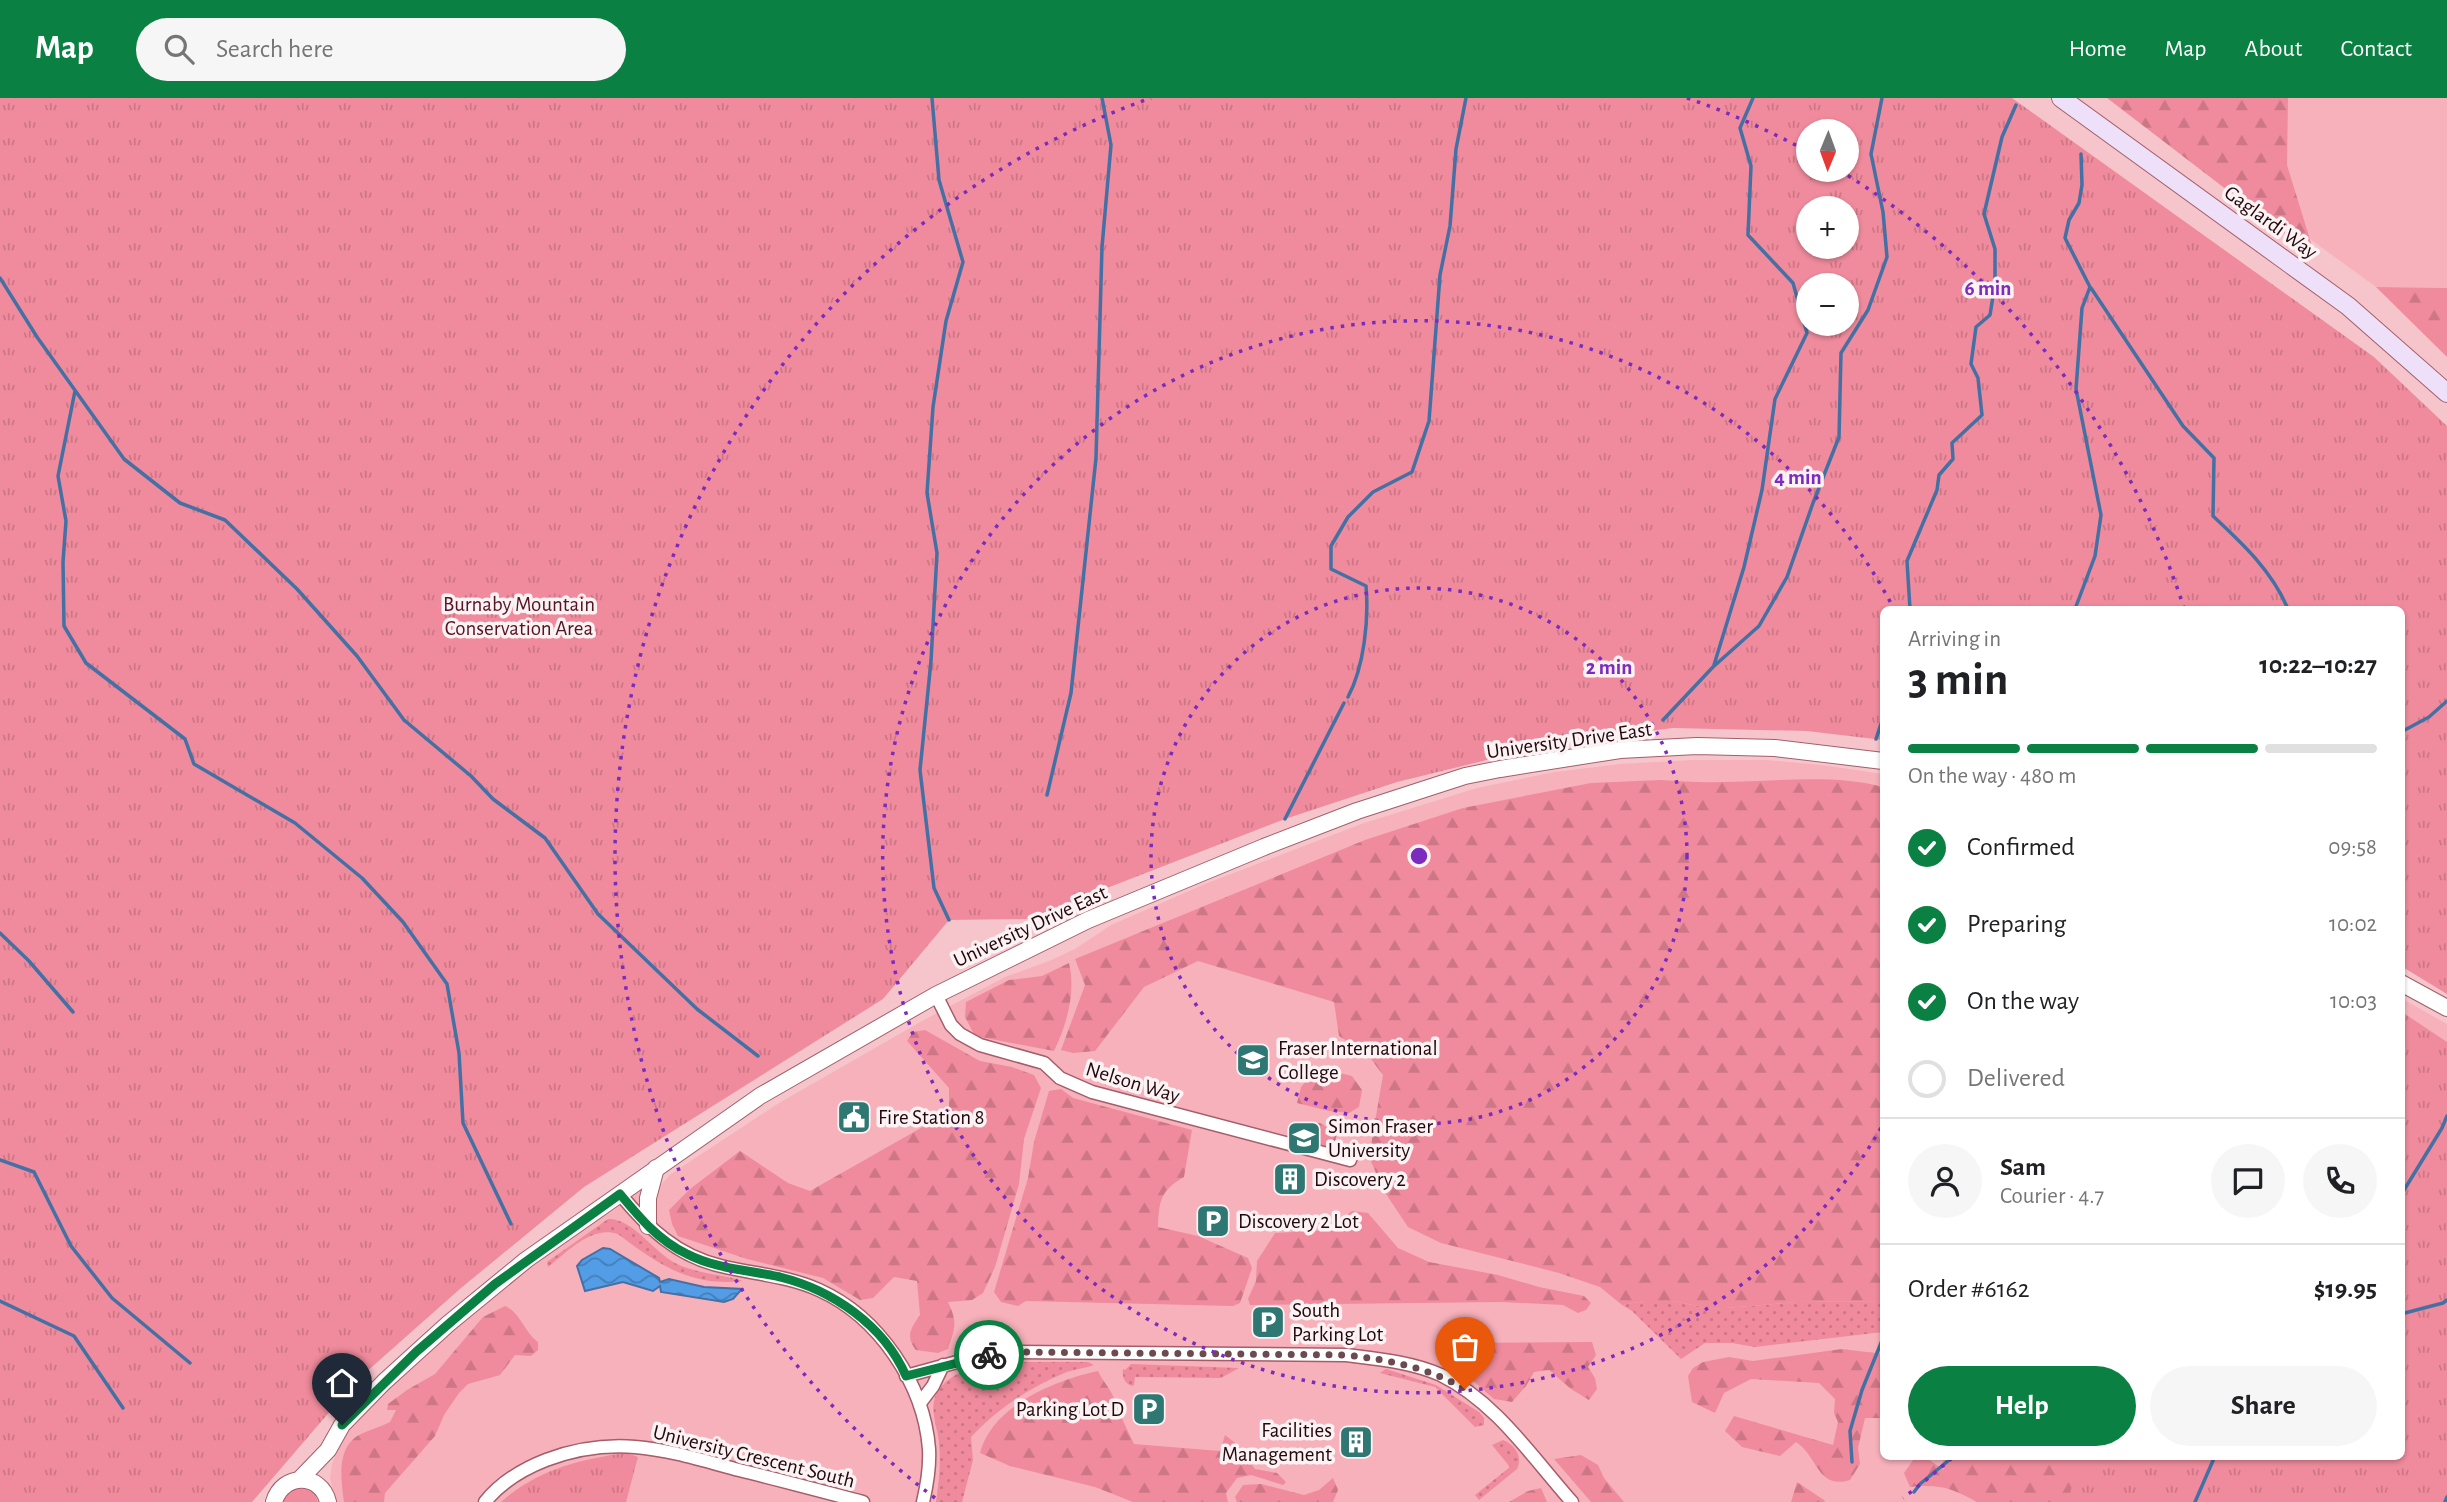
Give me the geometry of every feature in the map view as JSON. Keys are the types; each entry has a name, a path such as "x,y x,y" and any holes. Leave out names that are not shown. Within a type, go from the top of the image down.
{"main road":[{"name":"Gaglardi Way","path":"2061,98 2348,306 2447,393"}],"street":[{"name":"University Drive East","path":"274,1502 278,1491 284,1485 300,1479 328,1450 342,1425 416,1352 526,1260 760,1096 936,995 1088,920 1357,811 1465,776 1566,757 1697,746 1775,748 1880,761"},
{"path":"2405,985 2447,1009"},
{"name":"Nelson Way","path":"936,995 951,1025 970,1041 1044,1063 1060,1078 1092,1092 1350,1160"},
{"path":"648,1226 648,1198 656,1168"},
{"path":"620,1194 648,1226 686,1254 722,1266 782,1278 819,1290 869,1325 890,1349 920,1403 929,1448 923,1502"},
{"path":"906,1376 943,1365 1016,1352 1346,1355 1383,1359 1440,1375 1489,1407 1572,1502"},
{"path":"920,1403 933,1386 943,1365"},
{"name":"University Crescent South","path":"485,1502 527,1467 599,1446 634,1446 675,1453 863,1502"},
{"name":"University Drive East","path":"326,1496 328,1450"},
{"path":"300,1479 317,1484 326,1496"}],"shaded area":[{"path":"2116,98 2447,98 2447,288 2376,287"},
{"name":"Simon Fraser University","path":"1766,760 1880,774 1880,1460 2405,1460 2405,1000 2447,1024 2447,1502 336,1502 330,1478 332,1464 347,1429 406,1370 500,1290 597,1219 642,1190 655,1191 671,1174 779,1103 1005,977 1075,949 1111,925 1205,884 1364,823 1477,788 1555,772 1620,764"}],"green space":[{"name":"Burnaby Mountain Conservation Area","path":"0,98 2012,98 2374,357 2447,426 2447,994 2405,968 2405,606 1880,606 1880,740 1807,731 1673,728 1560,742 1397,782 1285,819 1027,919 949,920 883,999 584,1187 461,1288 356,1381 252,1502 0,1502"},
{"path":"2107,98 2288,98 2287,165 2312,246 2304,249"},
{"path":"2376,287 2447,288 2447,357"},
{"path":"1823,779 1880,786 1880,1301 1797,1302 1713,1309 1673,1301 1644,1301 1622,1305 1600,1287 1559,1273 1441,1243 1408,1227 1384,1191 1369,1157 1383,1075 1368,1055 1339,1036 1334,1002 1198,961 1144,987 1095,1051 1073,1053 1061,1050 1085,985 1075,959 1365,840 1463,808 1591,783"},
{"path":"1069,963 1069,1008 1054,1051 975,1036 965,1017 966,1002 1009,980 1042,976"},
{"path":"2405,1014 2447,1042 2447,1502 2068,1502 2078,1460 2405,1460"},
{"path":"925,1030 980,1061 1012,1067 1034,1075 1041,1088 1024,1139 1019,1184 995,1267 983,1293 972,1300 948,1302 953,1315 954,1330 948,1349 938,1353 916,1350 911,1340 912,1328 920,1315 917,1281 894,1277 873,1298 860,1300 823,1278 747,1259 678,1236 669,1210 690,1189 740,1151 788,1183 810,1191 949,1112 949,1088 907,1041 913,1032"},
{"path":"1314,1072 1336,1072 1352,1076 1362,1090 1359,1107 1349,1113 1297,1103 1301,1087"},
{"path":"1061,1089 1073,1098 1192,1130 1184,1177 1165,1192 1159,1210 1158,1227 1198,1236 1248,1258 1252,1268 1240,1303 1233,1306 1026,1301 1018,1306 1001,1302 994,1292 1028,1178 1034,1142 1049,1091"},
{"path":"1310,1123 1320,1123 1337,1133 1335,1143 1322,1146 1315,1142 1307,1131"},
{"path":"1352,1211 1368,1213 1398,1248 1429,1262 1584,1296 1591,1303 1586,1310 1578,1313 1563,1305 1501,1302 1250,1305 1248,1299 1256,1281 1257,1261 1275,1233 1328,1230"},
{"path":"608,1219 617,1220 634,1229 675,1263 743,1281 724,1282 691,1277 661,1264 618,1234 608,1232 580,1241 548,1267 547,1262"},
{"path":"1644,1301 1673,1301 1713,1309 1797,1302 1880,1301 1880,1332 1755,1347 1732,1343 1705,1343 1681,1359 1632,1311 1622,1305"},
{"path":"505,1306 515,1313 538,1342 538,1350 531,1356 515,1355 500,1375 468,1384 444,1415 435,1436 385,1493 384,1502 344,1502 343,1456 352,1441 359,1435 390,1422 396,1410 387,1410 388,1404 435,1374 483,1317"},
{"path":"1592,1342 1596,1355 1588,1367 1595,1378 1597,1389 1589,1400 1549,1370 1534,1372 1512,1402 1494,1399 1441,1353 1469,1343"},
{"path":"1842,1349 1880,1354 1880,1418 1865,1418 1858,1448 1860,1464 1850,1480 1839,1482 1824,1476 1796,1442 1780,1456 1742,1447 1725,1431 1734,1416 1833,1445 1838,1422 1834,1413 1835,1399 1819,1383 1751,1379 1724,1393 1715,1413 1692,1402 1688,1376 1693,1368 1703,1362 1729,1357 1753,1361"},
{"path":"1018,1362 1088,1362 1094,1365 1067,1372 1040,1384 992,1417 971,1437 973,1460 962,1502 936,1502 940,1458 934,1413 936,1395 950,1378 961,1373 984,1366"},
{"path":"1131,1364 1239,1368 1221,1378 1135,1377 1132,1386 1125,1381 1123,1375 1123,1369"},
{"path":"1386,1369 1436,1385 1479,1412 1484,1418 1484,1425 1475,1427 1435,1387 1380,1373"},
{"path":"1098,1371 1113,1396 1134,1444 1220,1451 1225,1435 1239,1446 1255,1469 1277,1473 1286,1482 1283,1485 1251,1475 1237,1478 1226,1493 1228,1502 1133,1502 1095,1487 1010,1466 980,1453 987,1436 1011,1409 1063,1381"},
{"path":"1503,1440 1517,1452 1517,1469 1479,1500 1475,1495 1510,1467 1492,1445"},
{"path":"626,1453 638,1457 626,1502 501,1502 544,1474 576,1463"},
{"path":"1581,1455 1598,1465 1604,1478 1624,1502 1591,1502 1554,1459"},
{"path":"1913,1460 1929,1460 1944,1470 1943,1460 2405,1460 2447,1502 1977,1502 1945,1488 1910,1487 1904,1473"},
{"path":"1333,1478 1338,1490 1333,1502 1237,1502 1235,1497 1243,1485 1261,1484 1304,1495 1319,1490"},
{"path":"1797,1482 1824,1500 1825,1502 1791,1502"},
{"path":"297,1488 310,1491 318,1502 282,1502 286,1493"},
{"path":"1541,1488 1547,1502 1509,1502 1528,1491"}],"water":[{"path":"603,1248 610,1249 659,1278 660,1282 669,1279 704,1287 742,1289 733,1299 724,1302 661,1292 660,1286 653,1291 623,1282 585,1291 577,1266"}],"waterway":[{"path":"932,98 939,180 963,262 946,321 933,407 927,493 937,553 931,661 920,770 934,888 949,920"},
{"path":"1047,795 1071,693 1096,458 1102,247 1111,145 1102,98"},
{"path":"1348,697 1358,672 1364,643 1366,586 1331,569 1331,546 1348,517 1373,492 1412,472 1429,421 1440,275 1450,226 1456,149 1466,98"},
{"path":"1714,665 1744,567 1762,490 1775,399 1807,333 1793,283 1748,235 1751,166 1740,128 1753,98"},
{"path":"1663,720 1713,667 1759,626 1787,577 1839,437 1841,353 1868,310 1887,257 1883,212 1871,154 1882,98"},
{"path":"1910,606 1907,561 1937,490 1939,475 1953,459 1952,443 1982,415 1978,378 1971,364 1976,327 1990,315 1995,284 1995,249 1984,214 2002,137 2016,105"},
{"path":"2076,606 2095,556 2101,515 2076,389 2082,308 2090,287 2065,238 2069,220 2079,203 2082,185 2081,154"},
{"path":"0,278 37,337 124,459 180,503 225,520 297,589 357,656 404,720 471,776 493,799 545,838 598,914 697,1009 758,1056"},
{"path":"2091,288 2183,426 2214,458 2213,516 2265,570 2286,606"},
{"path":"75,391 58,476 66,521 63,562 64,626 86,663 185,739 194,764 295,823 362,878 403,922 447,984 459,1053 463,1123 511,1224"},
{"path":"2405,730 2429,717 2447,701"},
{"path":"1285,819 1344,703"},
{"path":"1876,739 1880,727"},
{"path":"0,933 29,961 73,1012"},
{"path":"2405,1188 2447,1116"},
{"path":"0,1160 34,1172 71,1246 112,1298 190,1363"},
{"path":"2405,1313 2447,1300"},
{"path":"0,1301 74,1336 123,1408"},
{"path":"1852,1462 1850,1431 1862,1390 1880,1345"},
{"path":"1914,1492 1949,1460"},
{"path":"2195,1502 2213,1460"},
{"path":"2445,1502 2447,1497"}],"way so far":[{"path":"989,1355 1016,1352 1346,1355 1415,1366 1440,1375 1465,1389"}],"place":[{"name":"Fraser International College","path":"1253,1060"},
{"name":"Fire Station 8","path":"854,1117"},
{"name":"Simon Fraser University","path":"1304,1138"},
{"name":"Discovery 2","path":"1290,1179"},
{"name":"Discovery 2 Lot","path":"1213,1221"},
{"name":"South Parking Lot","path":"1268,1322"},
{"name":"Parking Lot D","path":"1149,1409"},
{"name":"Facilities Management","path":"1356,1442"}],"route":[{"path":"342,1425 416,1352 495,1284 620,1194 648,1226 686,1254 705,1262 782,1278 819,1290 851,1309 890,1349 906,1376 989,1355"}]}
